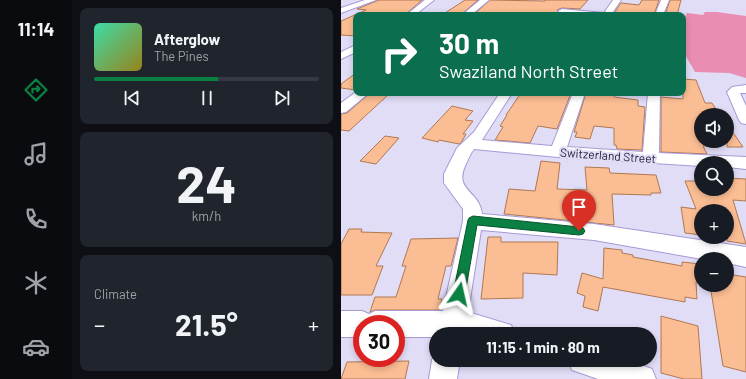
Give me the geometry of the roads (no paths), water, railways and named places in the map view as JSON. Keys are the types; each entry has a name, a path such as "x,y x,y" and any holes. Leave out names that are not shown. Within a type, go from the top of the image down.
{"street":[{"path":"341,11 371,0"},
{"path":"413,12 430,0"},
{"path":"470,12 485,0"},
{"path":"609,12 617,0"},
{"path":"660,12 665,0"},
{"path":"562,10 578,12"},
{"path":"341,56 353,50"},
{"path":"746,89 733,92 746,120"},
{"path":"341,109 359,96"},
{"path":"452,327 473,220 472,208 453,183 452,179 458,160 469,144 479,135 504,96"},
{"path":"558,152 578,96"},
{"path":"651,158 654,96"},
{"name":"Switzerland Street","path":"469,144 558,152 746,163"},
{"path":"473,220 594,232 746,257"},
{"path":"341,324 353,324"},
{"path":"461,327 470,325 477,327"},
{"path":"405,326 429,328"},
{"path":"443,379 445,367"},
{"path":"601,367 629,377"}]}
